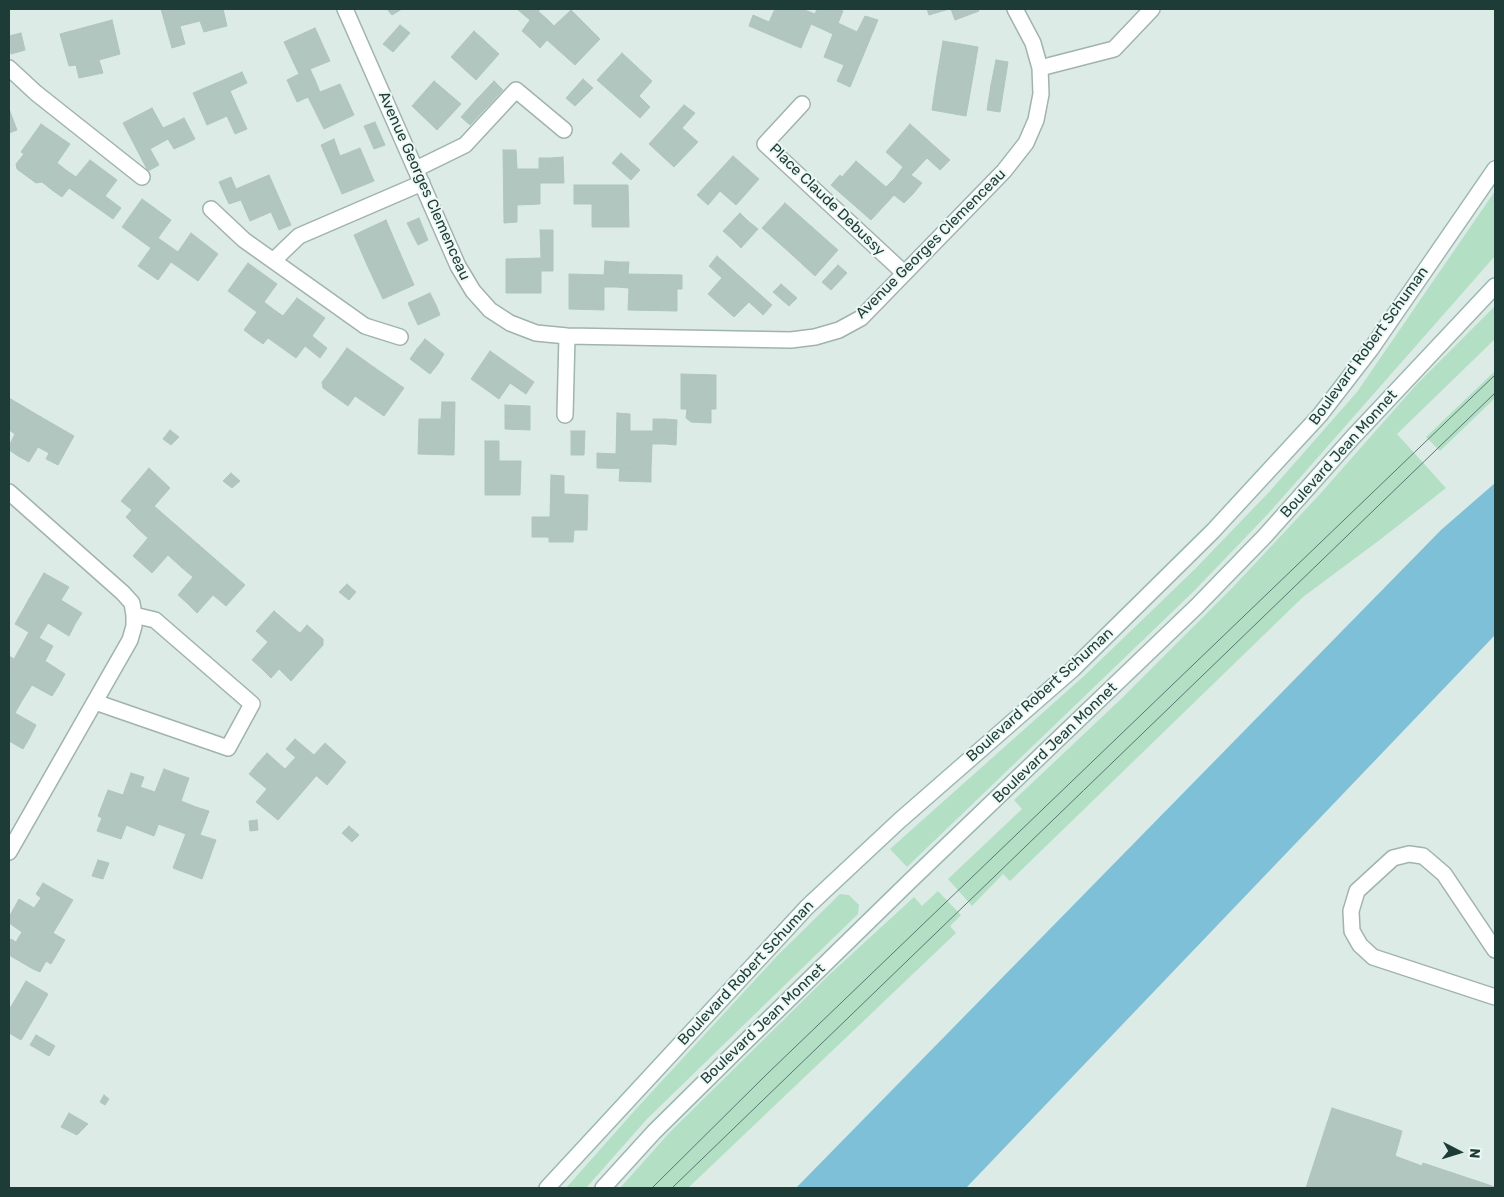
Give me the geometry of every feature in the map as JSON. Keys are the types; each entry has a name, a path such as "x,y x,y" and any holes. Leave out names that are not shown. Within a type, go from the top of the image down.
{"street":[{"name":"Avenue Georges Clemenceau","path":"345,9 458,266 473,292 490,310 510,323 536,333 567,336 791,340 815,337 839,330 861,318 1004,170 1026,143 1036,120 1041,94 1040,68 1033,43 1015,9"},
{"path":"1040,68 1114,49 1152,9"},
{"path":"9,68 36,93 142,177"},
{"path":"274,260 299,236 419,176 464,144 516,90 564,130"},
{"name":"Place Claude Debussy","path":"802,104 765,144 904,273"},
{"name":"Boulevard Robert Schuman","path":"547,1188 807,907 899,821 1073,669 1213,531 1320,415 1370,349 1495,169"},
{"path":"211,209 244,240 365,326 400,337"},
{"name":"Boulevard Jean Monnet","path":"603,1188 654,1132 895,895 1196,607 1265,536 1353,437 1495,286"},
{"path":"565,415 567,336"},
{"path":"9,492 123,593 132,603 134,615 134,626 130,640 9,852"},
{"path":"95,702 228,748 252,704 155,620 134,615"},
{"path":"1495,950 1444,874 1423,856 1409,854 1393,858 1357,891 1351,911 1352,931 1360,945 1373,957 1495,996"}],"green space":[{"path":"1495,191 1495,256 1268,514 1194,591 907,867 890,849 1084,676 1195,569 1270,491 1357,392"},
{"path":"1495,306 1495,339 1397,434 1446,488 1303,597 1010,881 1003,874 972,906 948,879 1022,809 1014,800 1121,699 1234,586 1320,494 1417,384"},
{"path":"1495,371 1495,398 1440,451 1426,437"},
{"path":"938,891 961,915 950,926 956,933 688,1188 620,1188 670,1132 829,975 914,897 922,906"},
{"path":"840,894 849,895 859,905 858,914 647,1119 586,1188 566,1188 778,955"}],"water":[{"path":"1495,483 1495,635 966,1188 796,1188 1441,530"}],"building":[{"path":"161,9 210,9 215,29 204,32 200,21 180,26 185,44 172,48"},
{"path":"210,9 223,9 227,26 215,29"},
{"path":"387,9 402,9 392,15"},
{"path":"517,9 541,9 538,11 548,20 531,39 522,31 530,20"},
{"path":"775,9 802,9 815,14 817,9 831,9 822,29 811,24 801,48 749,26 753,15 769,22"},
{"path":"831,9 843,11 838,23 857,32 865,16 878,20 850,87 837,81 844,65 824,57 833,34 822,29"},
{"path":"927,9 949,9 929,15"},
{"path":"951,9 978,9 979,11 955,20"},
{"path":"571,10 600,39 575,65 547,40 540,48 531,39 548,20 554,26"},
{"path":"112,20 120,54 99,60 103,73 79,78 76,65 69,66 60,34"},
{"path":"400,25 410,33 393,52 383,44"},
{"path":"315,28 330,61 310,69 315,80 292,91 287,80 299,74 284,42"},
{"path":"474,31 499,54 476,80 451,57"},
{"path":"21,33 25,50 11,54 9,36"},
{"path":"943,41 978,47 972,82 937,76"},
{"path":"622,53 652,81 639,96 650,107 640,118 597,80"},
{"path":"996,60 1008,62 1004,87 991,85"},
{"path":"242,72 247,83 230,91 247,129 235,134 227,116 207,125 193,93"},
{"path":"937,76 972,82 966,116 932,110"},
{"path":"583,79 593,88 575,106 566,98"},
{"path":"315,80 320,92 340,84 354,115 324,129 308,97 297,102 292,91"},
{"path":"434,81 461,104 437,130 412,106"},
{"path":"494,81 503,90 487,107 477,99"},
{"path":"991,85 1004,87 1000,112 987,110"},
{"path":"477,99 487,107 470,125 461,117"},
{"path":"684,105 695,113 682,128 698,142 674,167 649,144"},
{"path":"152,108 163,128 174,123 185,144 174,149 168,139 150,149 159,165 148,171 123,123"},
{"path":"9,109 17,130 9,133"},
{"path":"184,118 195,139 185,144 174,123"},
{"path":"375,122 385,145 374,149 364,126"},
{"path":"41,124 70,144 57,163 66,170 52,190 42,182 36,183 17,169 16,164 24,154 21,152"},
{"path":"910,124 950,160 940,170 927,158 911,175 922,183 913,194 895,178 903,167 886,152"},
{"path":"334,139 340,156 360,148 374,181 342,194 321,145"},
{"path":"503,150 516,150 517,169 539,169 539,158 551,158 552,183 540,183 540,204 517,205 517,222 504,223"},
{"path":"621,153 640,170 631,180 612,163"},
{"path":"733,156 759,179 736,205 720,191 708,205 697,195"},
{"path":"563,157 564,183 552,183 551,158"},
{"path":"90,160 117,180 105,196 121,208 113,219 69,188 62,197 52,190 66,170 76,177"},
{"path":"856,161 886,187 895,178 913,194 904,203 894,195 871,220 831,185 840,175 842,177"},
{"path":"269,175 291,225 279,230 271,212 250,221 241,200 229,204 219,182 231,177 236,189"},
{"path":"574,185 628,185 629,227 592,227 592,204 574,204"},
{"path":"142,199 171,220 158,238 168,245 148,273 138,266 151,248 122,227"},
{"path":"785,203 812,227 789,252 762,228"},
{"path":"740,213 748,221 732,239 723,231"},
{"path":"419,218 428,240 418,245 407,223"},
{"path":"386,220 400,253 368,267 354,235"},
{"path":"748,221 758,229 741,248 732,239"},
{"path":"812,227 838,250 815,276 789,252"},
{"path":"540,230 553,230 553,271 541,271 541,293 506,293 506,259 541,258"},
{"path":"191,233 218,254 198,281 171,262 158,280 148,273 168,245 178,252"},
{"path":"400,253 414,285 383,299 368,267"},
{"path":"717,256 772,305 763,315 749,302 734,317 708,294 722,278 709,266"},
{"path":"605,261 617,262 616,287 604,287 604,310 569,309 569,274 604,275"},
{"path":"617,262 629,262 628,274 682,275 682,289 677,289 677,311 628,310 629,288 616,287"},
{"path":"248,263 277,284 264,302 273,309 253,337 244,330 257,312 228,291"},
{"path":"838,265 847,273 831,290 822,282"},
{"path":"781,284 797,298 789,306 773,292"},
{"path":"430,293 436,305 413,314 408,303"},
{"path":"297,298 325,318 312,336 327,348 320,358 305,346 296,358 268,338 263,344 253,337 273,309 283,316"},
{"path":"436,305 440,315 418,325 413,314"},
{"path":"425,339 444,354 438,364 417,349"},
{"path":"347,348 375,368 355,396 327,376"},
{"path":"417,349 438,364 430,374 410,359"},
{"path":"490,351 534,382 526,394 510,383 499,399 471,379"},
{"path":"375,368 404,388 384,416 355,396"},
{"path":"681,374 716,375 716,409 681,409"},
{"path":"327,376 355,396 348,406 323,388 322,382"},
{"path":"9,398 41,417 18,456 9,450 15,434 9,430"},
{"path":"442,402 455,402 454,455 418,454 419,419 441,419"},
{"path":"505,405 530,406 530,418 505,417"},
{"path":"687,409 711,409 711,423 691,422 686,418"},
{"path":"617,413 630,414 630,431 653,431 653,419 665,419 665,444 652,444 651,469 597,468 597,453 616,454"},
{"path":"41,417 74,436 58,465 46,459 49,453 38,447 29,462 18,456"},
{"path":"505,417 530,418 530,430 505,429"},
{"path":"665,419 677,420 676,445 665,444"},
{"path":"170,430 179,437 171,445 163,439"},
{"path":"571,431 585,431 584,455 571,455"},
{"path":"485,441 499,441 499,461 521,461 520,495 485,495"},
{"path":"149,468 170,488 136,527 126,517 132,510 121,501"},
{"path":"620,468 651,469 651,482 619,481"},
{"path":"231,473 240,481 232,488 223,481"},
{"path":"551,475 564,476 564,494 588,495 587,530 574,530 573,542 549,542 549,537 532,537 532,517 550,517"},
{"path":"154,506 177,526 142,564 133,556 148,538 136,527"},
{"path":"177,526 199,545 181,567 168,555 152,573 142,564"},
{"path":"199,545 222,565 188,604 178,595 193,577 181,567"},
{"path":"222,565 245,585 226,606 213,595 197,613 188,604"},
{"path":"44,573 69,587 61,600 82,613 75,624 29,599"},
{"path":"347,584 356,592 349,600 339,592"},
{"path":"29,599 75,624 69,636 48,623 39,638 15,624"},
{"path":"274,611 296,630 262,669 252,660 268,642 256,631"},
{"path":"307,625 323,639 323,645 291,681 279,669 271,678 262,669 296,630 300,633"},
{"path":"29,632 53,646 45,661 65,674 59,685 14,659"},
{"path":"9,656 59,685 52,696 32,685 23,699 9,691"},
{"path":"9,691 23,699 15,713 36,725 30,737 9,725"},
{"path":"9,725 30,737 23,749 9,741"},
{"path":"295,739 314,755 325,743 346,762 327,785 286,749"},
{"path":"267,753 285,769 296,757 316,776 298,797 258,763"},
{"path":"258,763 298,797 278,820 256,802 267,789 249,774"},
{"path":"164,769 177,774 154,836 126,825 140,787 155,792"},
{"path":"131,773 144,777 121,839 97,831 102,818 98,816 108,790 123,795"},
{"path":"177,774 189,778 181,801 196,807 186,834 158,824"},
{"path":"196,807 209,811 200,835 216,840 202,879 173,868"},
{"path":"257,820 258,830 250,831 249,821"},
{"path":"349,826 359,835 352,842 342,833"},
{"path":"98,860 109,863 103,879 92,876"},
{"path":"43,883 73,900 53,933 13,910 19,899 34,908 41,898 36,894"},
{"path":"13,910 53,933 33,969 9,955 9,942 11,939 16,942 22,932 9,923 9,917"},
{"path":"53,933 65,940 51,964 46,961 40,972 33,969"},
{"path":"26,981 48,994 40,1008 18,995"},
{"path":"18,995 40,1008 21,1040 9,1033 9,1010"},
{"path":"36,1035 55,1046 49,1056 30,1045"},
{"path":"104,1095 109,1099 105,1105 100,1102"},
{"path":"1332,1108 1369,1120 1366,1131 1399,1142 1395,1156 1422,1166 1423,1163 1495,1188 1306,1188"},
{"path":"69,1113 88,1124 77,1135 61,1127"},
{"path":"1369,1120 1402,1131 1399,1142 1366,1131"}],"tram line":[{"path":"652,1188 767,1074 1495,375"},
{"path":"672,1188 1495,393"}]}
